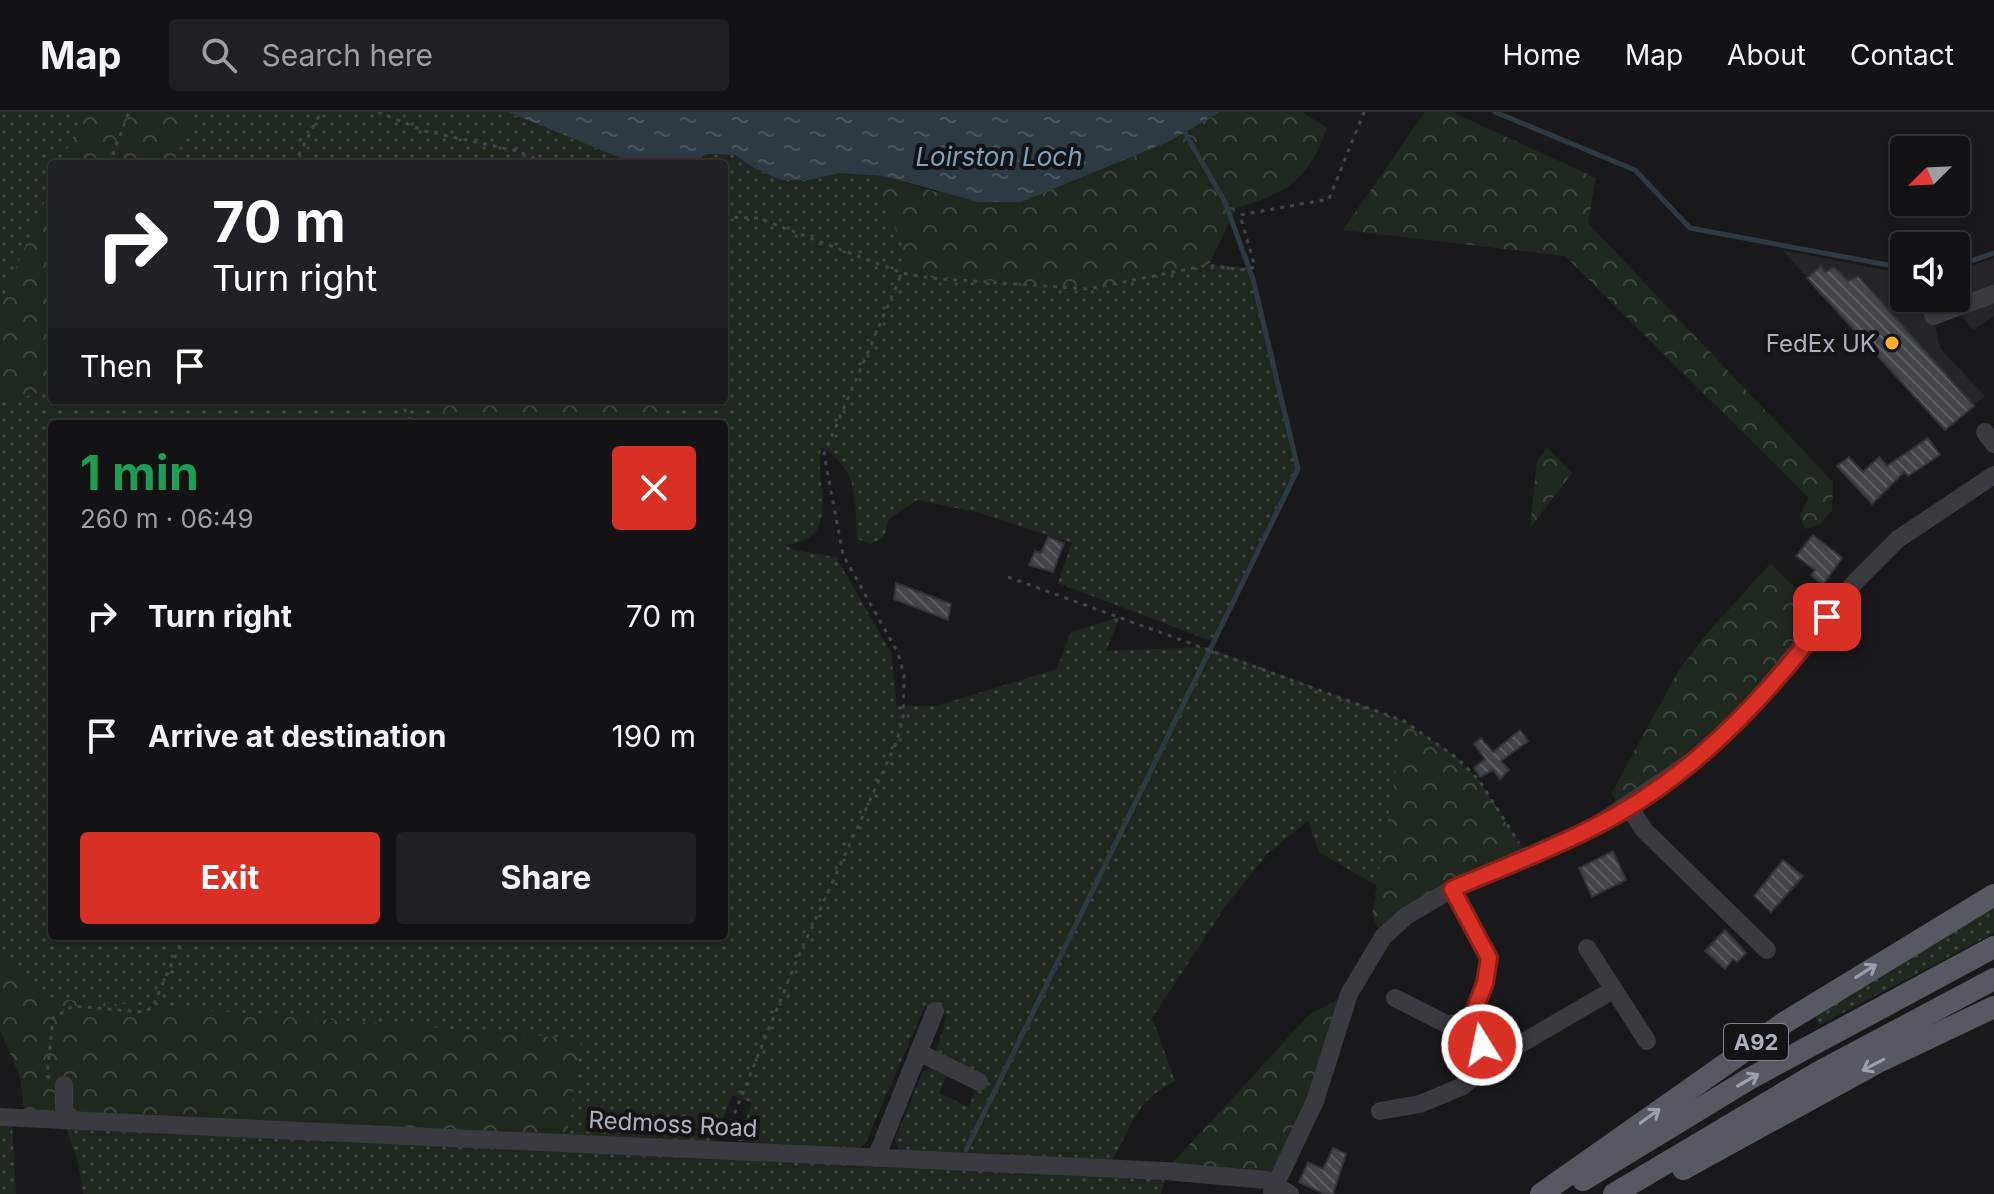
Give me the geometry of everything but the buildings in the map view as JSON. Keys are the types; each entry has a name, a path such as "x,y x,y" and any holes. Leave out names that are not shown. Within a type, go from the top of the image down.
{"main road":[{"name":"A92","path":"1541,1194 1764,1037 1994,895"},
{"name":"A92","path":"1562,1194 1749,1079 1994,947"},
{"name":"A92","path":"1614,1194 1819,1072 1994,979"},
{"path":"1640,1194 1828,1089 1994,1007"}],"street":[{"path":"1933,316 1994,294"},
{"path":"1279,1191 1315,1101 1349,994 1383,937 1406,916 1452,889 1594,827 1629,807 1700,756 1741,719 1856,581 1898,539 1994,475"},
{"path":"1629,807 1644,830 1767,950"},
{"path":"1452,889 1489,958 1485,983 1471,1023 1491,1061"},
{"path":"1587,948 1647,1041"},
{"path":"1380,1111 1442,1096 1463,1086 1491,1061 1613,990"},
{"path":"1395,998 1446,1024 1471,1023"},
{"path":"876,1158 935,1011"},
{"path":"918,1052 979,1082"},
{"path":"64,1085 64,1119"},
{"name":"Redmoss Road","path":"3,1117 1165,1171 1248,1177 1279,1191"}],"path":[{"path":"111,160 129,112"},
{"path":"296,160 321,112"},
{"path":"378,112 425,131 517,151 538,160"},
{"path":"728,217 758,218 902,273 1088,289 1209,265 1243,270 1255,267 1240,215 1329,199 1364,112"},
{"path":"720,1151 796,962 903,720 904,675 898,653 843,555 824,454 902,273"},
{"path":"1008,577 1404,721 1457,758 1479,780 1528,857"},
{"path":"64,1085 47,1076 53,1018 73,1006 142,1012 152,1008 182,940"}],"shaded area":[{"name":"FedEx UK","path":"1782,250 1890,271 1890,312 1970,312 1970,266 1994,258 1994,316 1974,330 1960,314 1935,325 1940,348 1985,396 1945,430"}],"green space":[{"path":"0,112 84,112 64,160 48,160 48,195 0,306"},
{"path":"84,112 195,112 175,160 63,160"},
{"path":"195,112 508,112 625,160 173,160"},
{"path":"1220,112 1302,112 1327,128 1312,160 1294,182 1269,196 1236,208 1209,265 1088,289 902,273 902,243 881,200 883,176 936,192 1096,168 1170,141"},
{"path":"1425,112 1452,112 1596,178 1588,223 1833,482 1832,511 1819,525 1805,529 1800,515 1809,498 1565,256 1343,230"},
{"path":"708,154 735,155 754,168 811,180 839,173 883,176 881,200 902,243 902,273 1088,289 1209,265 1249,268 1298,469 1214,642 1058,583 1072,543 976,512 917,500 889,519 884,537 871,544 857,539 855,498 849,476 834,456 822,447 821,519 815,531 804,540 785,545 794,550 836,557 891,653 897,706 936,706 1057,669 1071,632 1120,617 1106,651 1206,647 1404,721 1377,886 1319,852 1308,821 1268,853 1225,907 1152,1018 1175,1081 1143,1106 1112,1160 899,1151 895,1139 923,1071 936,1067 948,1073 939,1093 968,1107 983,1078 936,1051 947,1016 925,1006 865,1144 856,1149 738,1141 752,1103 732,1095 715,1140 710,1143 567,1138 581,1039 44,998 0,953 0,402 48,391 48,404 422,404 464,420 48,420 48,940 728,940 728,420 660,420 667,404 728,404 728,160 685,160"},
{"path":"48,194 48,391 0,402 0,304"},
{"path":"422,404 667,404 660,420 464,420"},
{"path":"1547,448 1572,473 1530,528 1537,461"},
{"path":"1770,564 1827,617 1774,682 1624,810 1611,794 1678,672 1709,631"},
{"path":"1404,721 1457,758 1479,780 1528,857 1383,937 1372,915"},
{"path":"1994,905 1994,933 1820,1025 1814,1015"},
{"path":"0,953 44,998 581,1039 566,1143 25,1118 20,1077 0,1030"},
{"path":"1349,994 1278,1185 1165,1171 1310,1014"},
{"path":"0,1124 12,1125 16,1194 0,1194"},
{"path":"66,1128 1165,1179 1161,1194 83,1194 78,1162"}],"water":[{"name":"Loirston Loch","path":"508,112 1220,112 1170,141 1021,202 979,202 883,176 839,173 811,180 782,180 754,168 735,155 708,154 691,160 625,160"}],"waterway":[{"path":"1495,112 1635,170 1690,228 1890,265"},
{"path":"966,1150 1298,469 1253,279 1225,202 1185,133"},
{"path":"1970,261 1994,253"}],"place":[{"name":"FedEx UK","path":"1892,343"}],"route":[{"path":"1482,1045 1472,1029 1471,1019 1485,983 1489,958 1452,889 1594,827 1657,789 1741,719 1827,617"}]}
